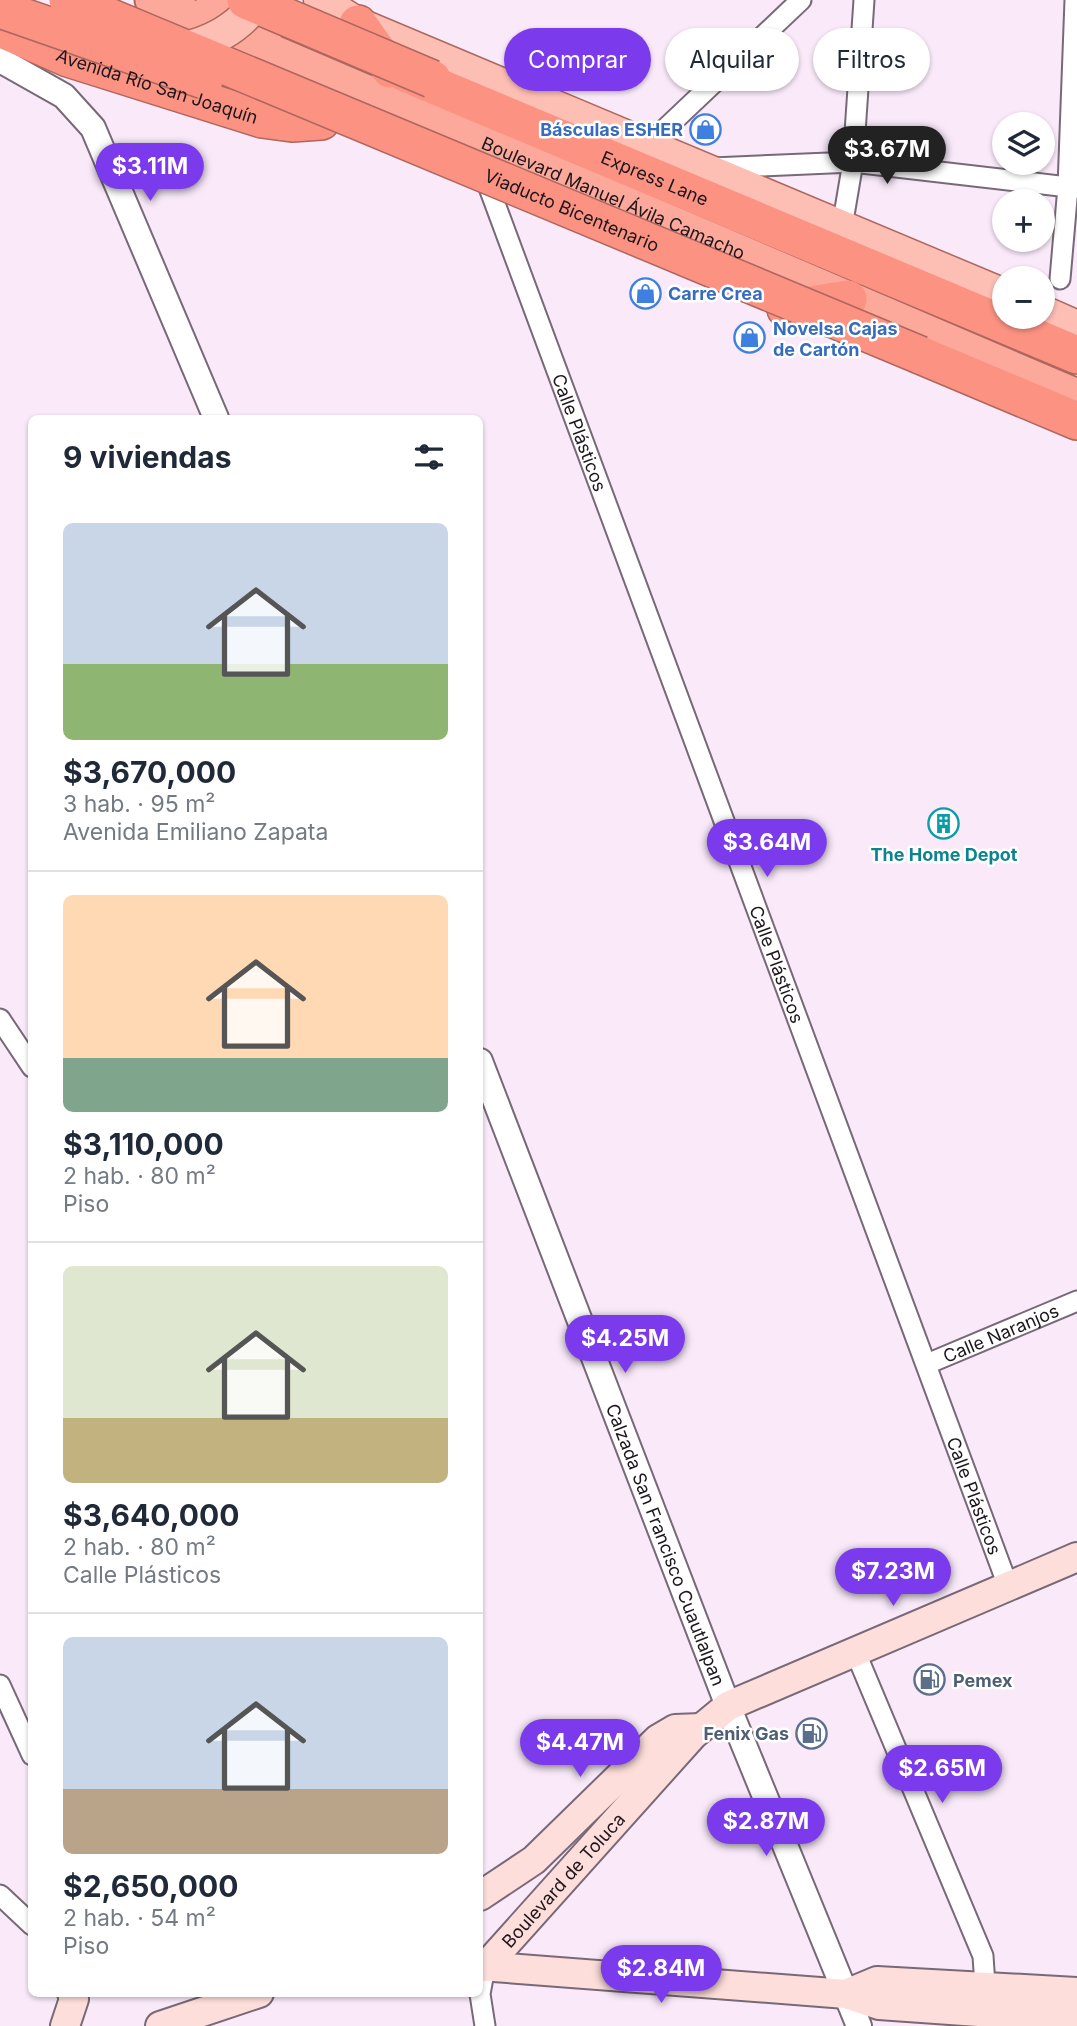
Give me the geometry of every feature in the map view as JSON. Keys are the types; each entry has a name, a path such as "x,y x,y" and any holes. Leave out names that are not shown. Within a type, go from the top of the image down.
{"highway":[{"name":"Viaducto Bicentenario","path":"68,0 314,109 1077,421"},
{"name":"Boulevard Manuel Ávila Camacho","path":"152,0 1077,396"},
{"name":"Boulevard Manuel Ávila Camacho","path":"213,0 312,22 399,81 1077,368"},
{"name":"Express Lane","path":"233,0 1077,355"},
{"path":"246,0 312,22"},
{"path":"258,0 1077,347"},
{"path":"276,0 312,22"},
{"path":"0,9 259,98 314,109"},
{"path":"358,12 399,81"},
{"name":"Avenida Río San Joaquín","path":"0,28 68,58 262,119 292,123 314,109"},
{"path":"785,309 848,299"}],"main road":[{"name":"Boulevard Manuel Ávila Camacho","path":"20,0 132,47 314,109 1077,436"},
{"path":"132,47 177,50 200,45 225,33 258,0"},
{"path":"312,22 358,12 487,75 646,147 992,290"},
{"path":"1055,317 1077,327"},
{"name":"Boulevard de Toluca","path":"483,1966 701,1728 728,1706 1077,1557"},
{"path":"483,1894 534,1860 658,1739 675,1729 701,1728"},
{"path":"483,1967 846,1994 879,2005 1077,2019"},
{"path":"846,1994 877,1981 1077,1992"},
{"path":"65,2026 73,1997"},
{"path":"160,2026 247,1997"}],"street":[{"path":"646,147 801,0"},
{"path":"842,227 853,162 864,0"},
{"path":"1060,279 1072,188 1075,0"},
{"path":"0,60 64,96 93,128 215,415"},
{"path":"697,168 853,162 1072,188"},
{"name":"Calle Plásticos","path":"488,185 1009,1586"},
{"path":"0,1019 28,1061"},
{"name":"Calzada San Francisco Cuautlalpan","path":"483,1069 728,1706 859,2026"},
{"name":"Calle Naranjos","path":"927,1364 1077,1301"},
{"path":"855,1651 984,1956 985,1986"},
{"path":"0,1685 28,1746"},
{"path":"0,1895 28,1921"},
{"path":"480,1997 485,2026"}],"place":[{"name":"Básculas ESHER","path":"706,129"},
{"name":"Carre Crea","path":"645,293"},
{"name":"Novelsa Cajas de Cartón","path":"750,338"},
{"name":"The Home Depot","path":"944,824"},
{"name":"Pemex","path":"930,1680"},
{"name":"Fenix Gas","path":"812,1733"}]}
